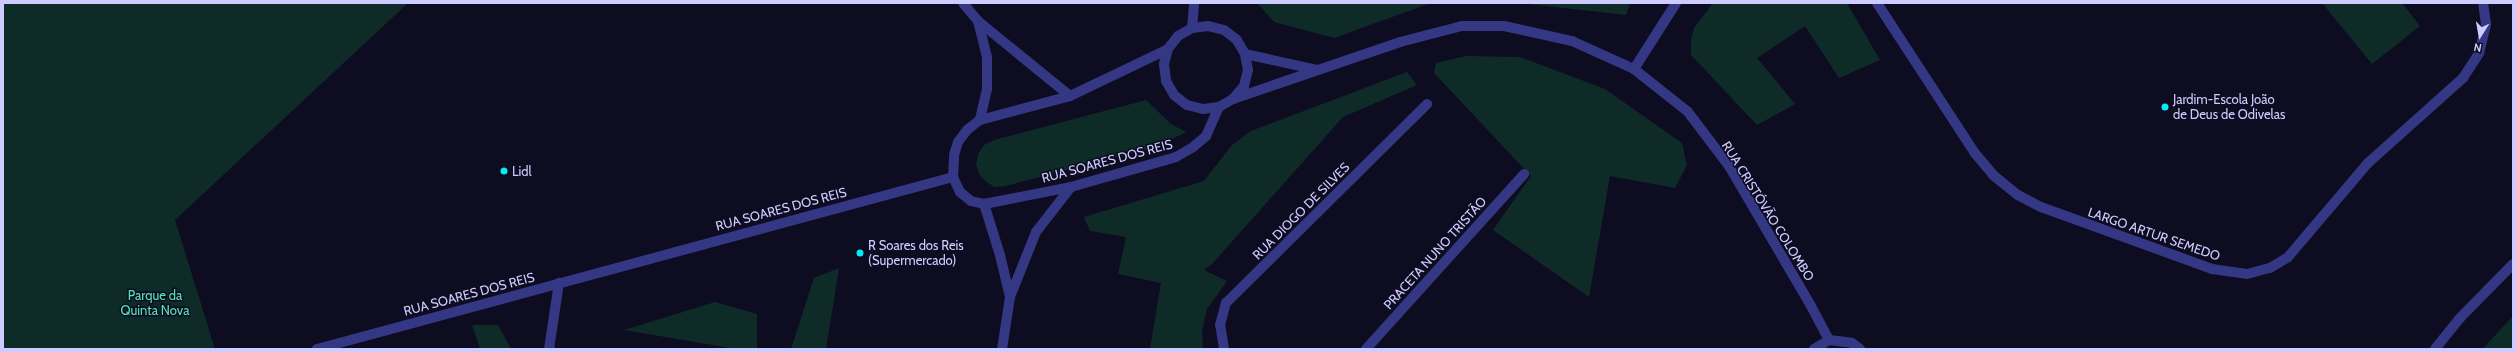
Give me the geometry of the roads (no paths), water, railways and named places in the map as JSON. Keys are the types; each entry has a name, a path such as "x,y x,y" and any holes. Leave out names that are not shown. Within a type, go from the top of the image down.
{"street":[{"path":"963,3 978,20 1070,96"},
{"path":"1192,28 1194,3"},
{"path":"1634,69 1676,3"},
{"name":"LARGO ARTUR SEMEDO","path":"1877,3 1974,152 1993,175 2018,195 2041,207 2212,269 2247,274 2270,268 2288,257 2368,163 2464,78 2480,53 2486,24 2483,3"},
{"path":"978,20 987,57 987,89 980,120"},
{"path":"1208,26 1224,30 1238,40 1245,54 1248,70 1245,81 1233,99 1219,107 1203,109 1187,105 1174,95 1166,81 1164,64 1168,49 1178,36 1192,28 1208,26"},
{"name":"RUA CRISTÓVÃO COLOMBO","path":"1233,99 1400,42 1462,26 1504,26 1572,41 1634,69 1688,112 1729,166 1811,306 1829,340"},
{"path":"1010,297 1000,255 984,204 971,201 960,192 953,177 954,155 958,142 967,130 980,120 1070,96 1168,49"},
{"path":"1245,54 1318,70"},
{"name":"RUA DIOGO DE SILVES","path":"1224,349 1220,325 1226,303 1427,104"},
{"name":"RUA SOARES DOS REIS","path":"984,204 1071,187 1176,157 1193,147 1206,136 1219,107"},
{"name":"PRACETA NUNO TRISTÃO","path":"1366,349 1524,174"},
{"name":"RUA SOARES DOS REIS","path":"317,349 953,177"},
{"path":"1002,349 1010,297 1036,232 1071,187"},
{"path":"2435,349 2459,319 2513,264"},
{"path":"549,349 559,283"},
{"path":"1814,349 1829,340 1852,343 1860,349"}],"place":[{"name":"Jardim-Escola João de Deus de Odivelas","path":"2165,107"},
{"name":"Lidl","path":"504,171"},
{"name":"R Soares dos Reis (Supermercado)","path":"860,253"}],"park label":[{"name":"Parque da Quinta Nova","path":"155,304"}]}
